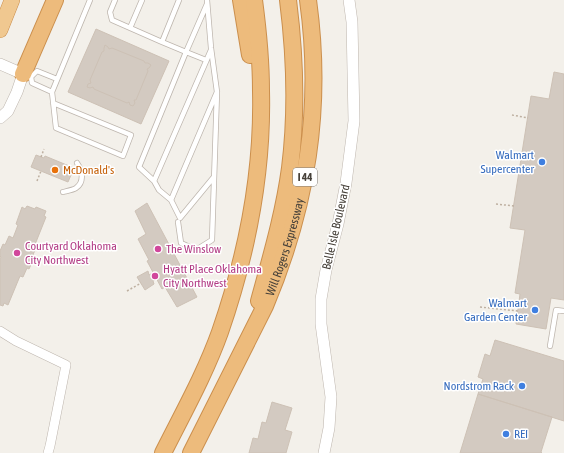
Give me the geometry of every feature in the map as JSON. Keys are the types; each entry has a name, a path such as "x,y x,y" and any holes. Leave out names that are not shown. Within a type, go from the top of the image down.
{"highway":[{"path":"0,30 12,0"},
{"path":"27,76 55,0"},
{"path":"242,0 261,128"},
{"path":"163,453 186,409 220,333 236,282 246,242 258,175 261,128 262,90 254,0"},
{"path":"247,343 280,221 290,167 293,131 294,57 288,0"},
{"name":"Will Rogers Expressway","path":"191,453 265,306 276,281 296,219 305,180 309,152 314,85 314,53 308,0"}],"street":[{"name":"Belle Isle Boulevard","path":"324,453 329,428 331,397 322,324 321,299 326,270 338,224 346,183 354,121 352,22 349,0"},
{"path":"0,64 27,76 8,111 0,118"},
{"path":"0,331 16,341 66,366 48,453"}],"lane":[{"path":"53,103 131,135 125,157 56,128 53,103 52,92 90,0"},
{"path":"115,0 110,12 112,20 206,60"},
{"path":"130,28 142,0"},
{"path":"162,42 179,0"},
{"path":"178,222 181,243 196,250 212,240 217,92 211,48 208,2"},
{"path":"208,2 139,168 154,181 159,190 171,200 180,218 213,178"},
{"path":"154,181 211,48"},
{"path":"52,92 32,83 27,76 37,71 57,79"},
{"path":"171,200 217,92"},
{"path":"63,192 76,188 81,183 82,178 80,168 77,163"},
{"path":"550,346 556,310 564,311"}],"path":[{"path":"512,116 528,118"},
{"path":"41,157 44,149"},
{"path":"37,181 41,171"},
{"path":"496,204 514,206"},
{"path":"127,291 141,283"},
{"path":"480,307 518,312"}],"building":[{"path":"96,29 169,61 141,124 68,92"},
{"path":"105,45 109,49 112,48 151,65 147,69 148,71 136,100 134,100 135,103 133,106 130,105 129,102 127,103 94,89 93,87 87,87 88,84 91,83 90,80 102,52 104,51"},
{"name":"Walmart Supercenter","path":"554,72 564,74 564,300 551,298 546,329 516,324 520,294 515,293 525,230 510,228 531,96 549,99"},
{"name":"McDonald's","path":"36,155 44,158 45,156 74,168 68,182 31,167"},
{"name":"The Winslow","path":"147,203 197,297 177,307 165,287 162,289 147,261 149,260 138,239 146,234 135,211"},
{"name":"Courtyard Oklahoma City Northwest","path":"27,206 35,209 36,207 46,211 44,216 46,217 34,247 36,248 32,257 34,258 29,269 27,268 23,277 20,276 8,305 4,303 3,306 0,305 0,251 3,244 5,245 9,236 13,238 22,207 25,209"},
{"path":"148,271 149,275 153,273 157,279 153,281 154,284 145,290 137,277"},
{"name":"Nordstrom Rack","path":"495,340 564,361 564,421 478,394 483,379 478,377 485,354 490,356"},
{"name":"REI","path":"478,394 552,417 541,452 542,453 460,453"},
{"path":"272,402 292,408 285,430 292,432 286,453 249,453 253,438 258,439 262,422 266,423"}],"place":[{"name":"Walmart Supercenter","path":"542,162"},
{"name":"McDonald's","path":"55,170"},
{"name":"The Winslow","path":"158,249"},
{"name":"Courtyard Oklahoma City Northwest","path":"17,253"},
{"name":"Hyatt Place Oklahoma City Northwest","path":"155,276"},
{"name":"Walmart Garden Center","path":"535,310"},
{"name":"Nordstrom Rack","path":"522,386"},
{"name":"REI","path":"506,434"}]}
